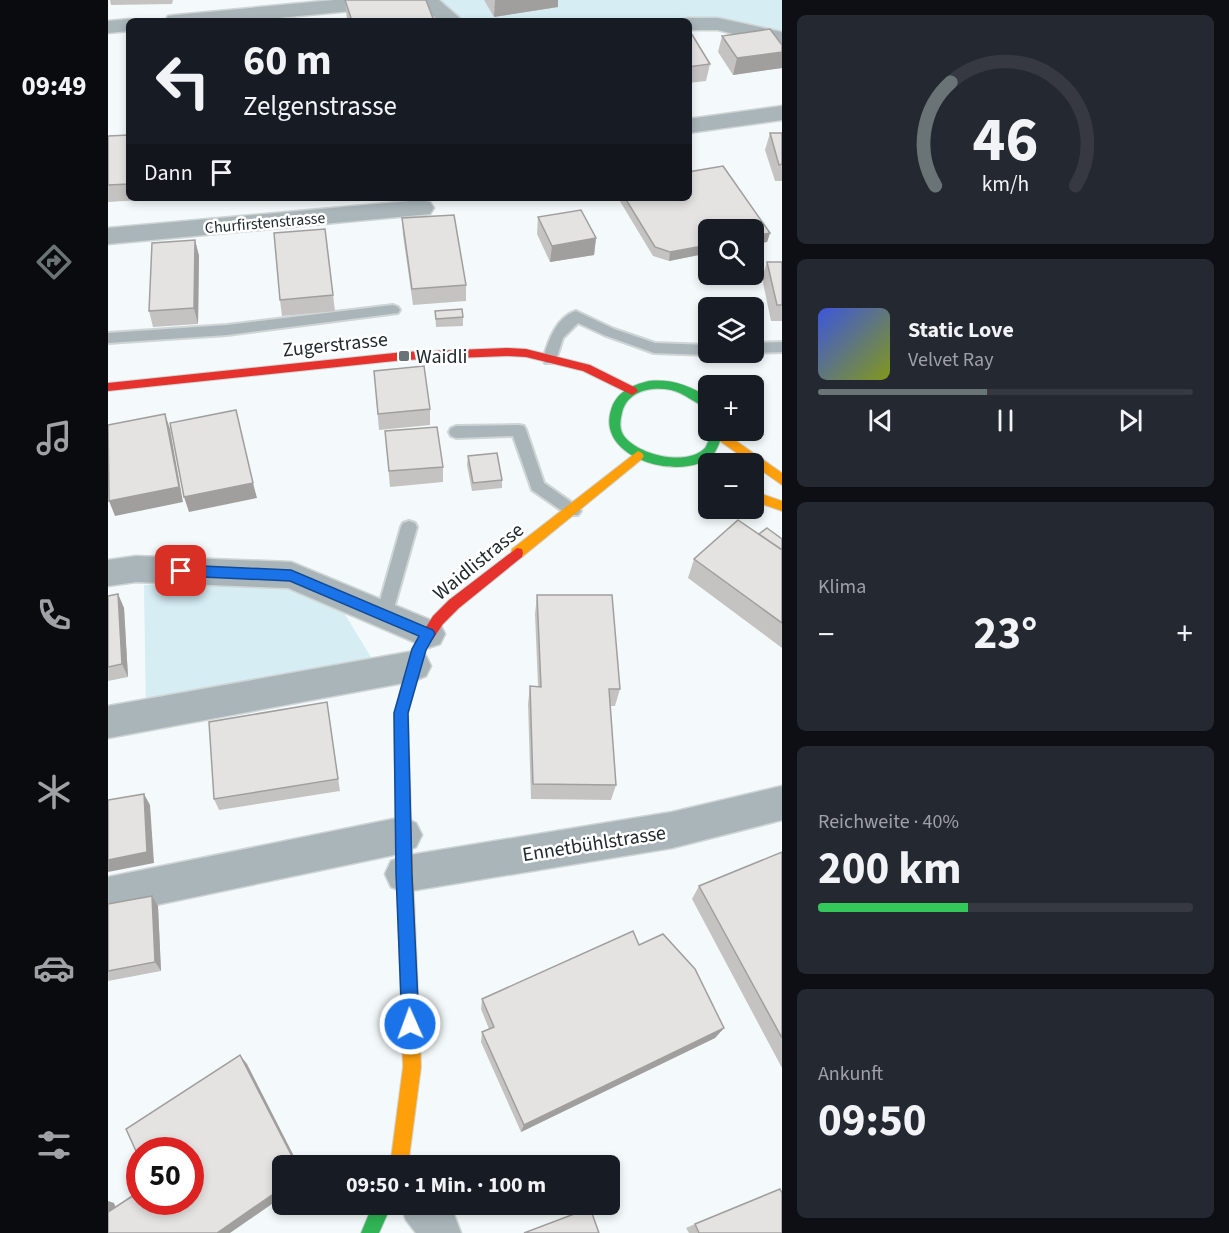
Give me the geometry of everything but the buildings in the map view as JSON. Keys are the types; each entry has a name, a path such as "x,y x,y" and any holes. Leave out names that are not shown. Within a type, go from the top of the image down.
{"main road":[{"name":"Zugerstrasse","path":"108,387 404,356 507,352 586,368 632,390"},
{"path":"698,396 677,386 661,384 632,390 615,406 612,417 613,428 618,438 638,456 666,463 693,459 705,453 715,441"},
{"path":"730,441 782,480"},
{"name":"Waidlistrasse","path":"400,1155 412,1067 404,874 401,713 414,666 428,634 438,620 471,590 638,456"},
{"path":"693,459 698,463"},
{"path":"764,500 782,506"},
{"path":"370,1233 378,1215"}],"street":[{"path":"208,18 403,0"},
{"path":"426,0 448,18"},
{"path":"692,24 718,24 782,39"},
{"path":"108,27 126,25"},
{"path":"692,125 782,113"},
{"name":"Churfirstenstrasse","path":"108,236 421,208"},
{"path":"108,573 136,569 291,575 428,634"},
{"path":"108,722 414,666"},
{"name":"Ennetbühlstrasse","path":"404,874 672,830 782,803"},
{"path":"108,896 403,835"},
{"path":"430,1215 437,1224 439,1233"}],"lane":[{"path":"108,338 227,330 393,310"},
{"path":"550,359 557,336 576,316 609,332 654,348 698,350"},
{"path":"764,347 782,346"},
{"path":"456,432 519,430 537,486 573,510"},
{"path":"384,615 409,527"}],"shaded area":[{"path":"426,0 782,0 782,39 692,22 692,18 448,18"},
{"path":"291,575 332,593 380,672 146,715 144,585"}],"traffic: fast":[{"path":"698,397 681,388 665,385 657,384 639,388 622,399 613,424 618,437 629,448 661,461 679,462 696,459 709,451 714,441"},
{"path":"370,1233 378,1215"}],"traffic: slow":[{"path":"728,441 782,480"},
{"path":"517,553 638,456"},
{"path":"764,500 782,506"},
{"path":"400,1155 412,1067 404,848"}],"traffic: jam":[{"path":"108,387 404,356 507,352 526,353 586,368 632,391"},
{"path":"404,848 401,713 419,649 438,620 454,604 517,553"}],"place":[{"name":"Waidli","path":"404,356"}],"route":[{"path":"181,571 291,575 428,634 419,649 401,713 410,1024"}]}
